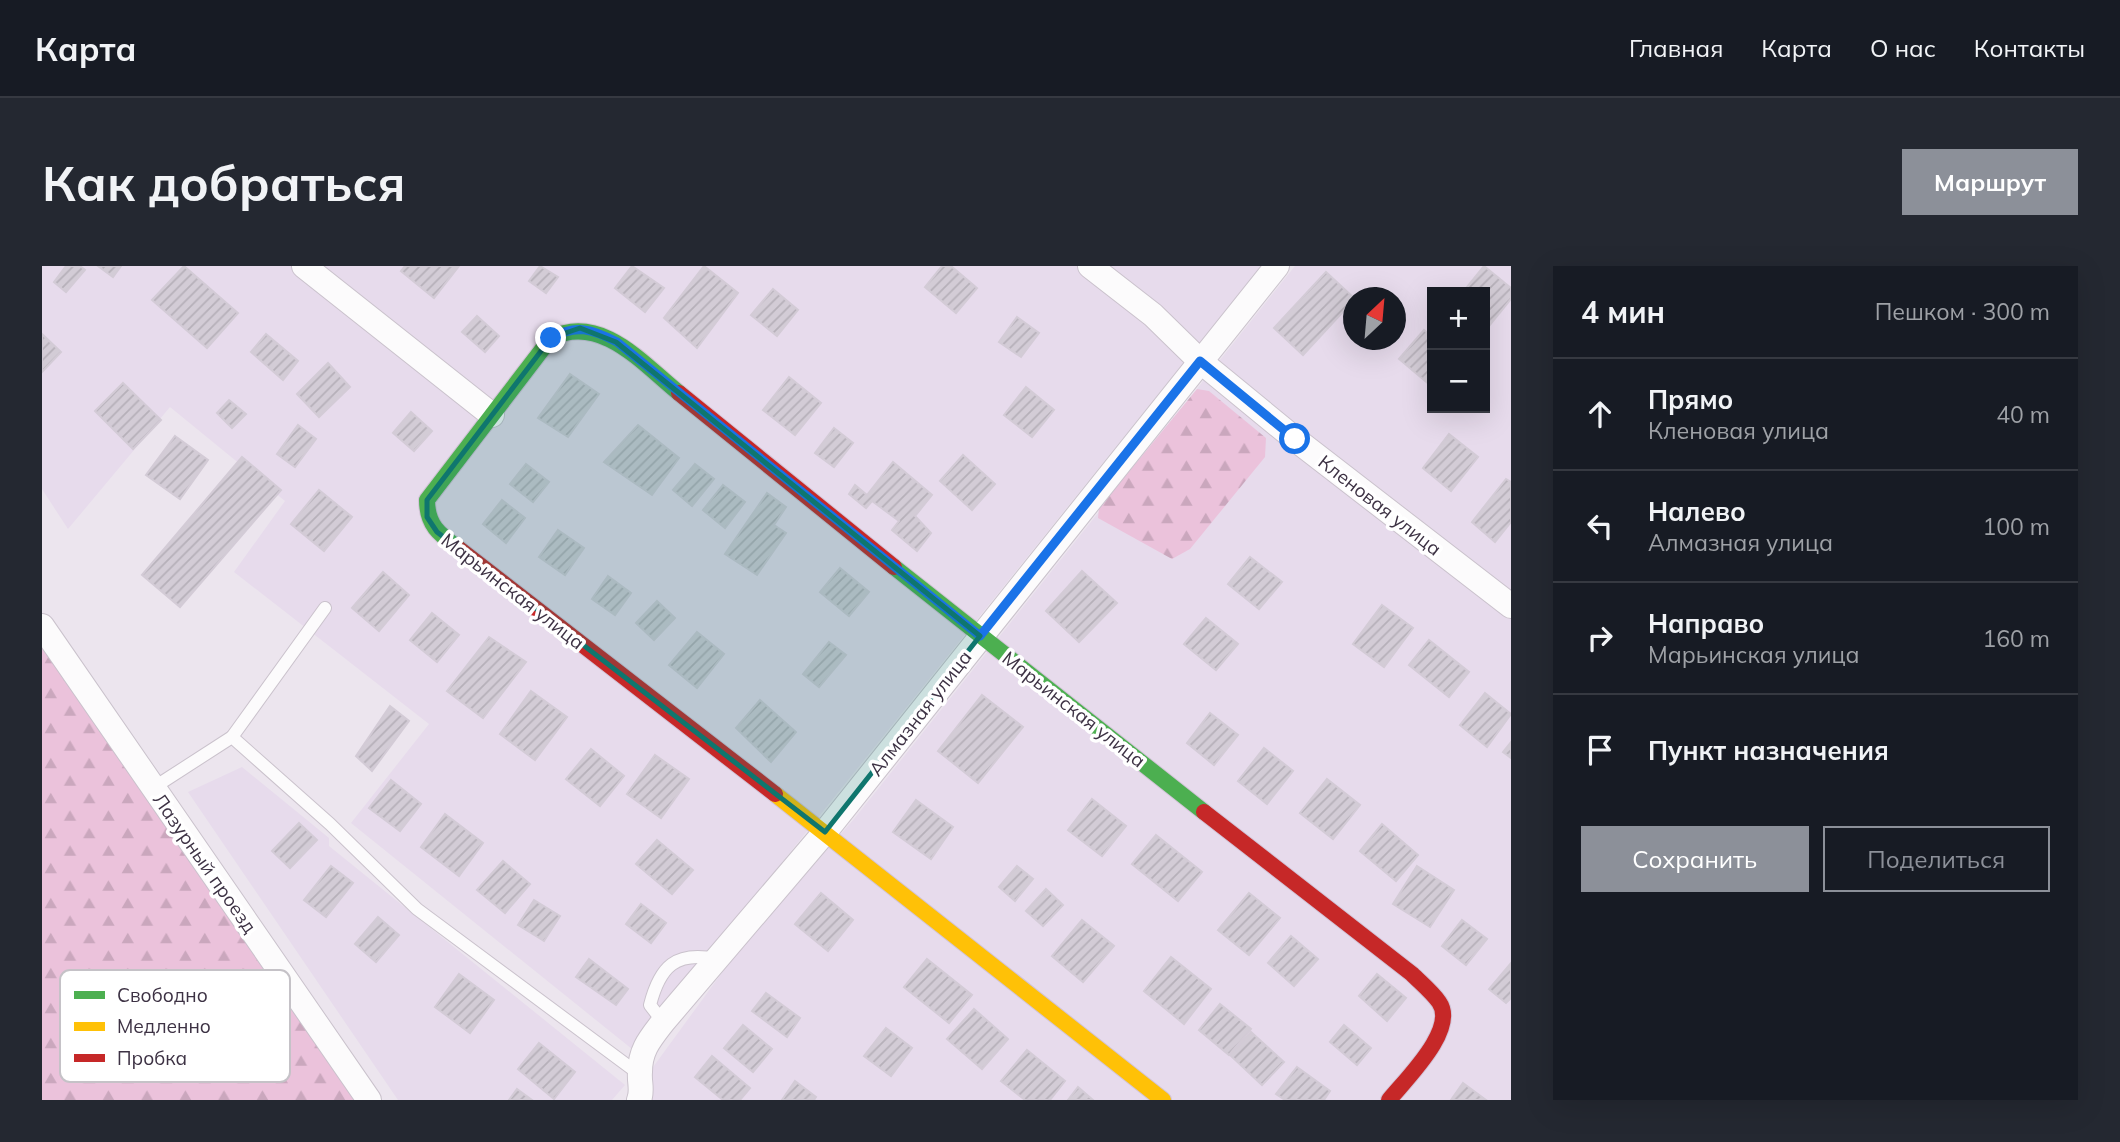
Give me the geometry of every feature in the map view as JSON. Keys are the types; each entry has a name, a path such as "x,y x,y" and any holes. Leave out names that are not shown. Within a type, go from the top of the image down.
{"street":[{"path":"304,266 492,415"},
{"name":"Кленовая улица","path":"1090,266 1153,314 1200,361 1511,606"},
{"name":"Алмазная улица","path":"643,1092 642,1048 825,832 1277,266"},
{"name":"Марьинская улица","path":"1163,1100 825,832 437,532 427,517 427,500 551,338 566,330 580,328 597,331 617,342 980,636 1401,965 1441,1004 1445,1024 1436,1041 1389,1100"},
{"name":"Лазурный проезд","path":"42,626 279,970"},
{"name":"Лазурный проезд","path":"290,986 369,1100"}],"lane":[{"path":"153,788 232,737 325,608"},
{"path":"232,737 330,824 417,909 643,1092"}],"highlighted area":[{"path":"580,328 616,342 980,636 825,832 437,532 427,517 427,500 551,338"}],"shaded area":[{"path":"42,266 1261,266 632,1049 351,823 429,724 234,572 285,501 170,407 68,529 42,489"},
{"path":"1295,266 1511,266 1511,1100 629,1100 732,959 854,819"},
{"path":"242,767 329,838 329,846 625,1085 612,1100 398,1100 188,792"}],"green space":[{"path":"1197,389 1209,391 1266,438 1265,457 1190,549 1172,559 1098,518 1099,508"},
{"path":"42,624 274,970 60,970 60,1082 290,1082 290,994 361,1100 42,1100"}],"building":[{"path":"66,266 80,266 85,270 66,292 54,282"},
{"path":"98,266 121,266 113,277"},
{"path":"184,266 238,313 207,348 152,300"},
{"path":"405,266 459,266 434,298 401,271"},
{"path":"540,266 558,277 546,293 529,281"},
{"path":"632,266 664,288 645,312 615,288"},
{"path":"704,266 738,293 697,348 664,318"},
{"path":"942,266 951,266 977,288 956,313 925,287"},
{"path":"1484,266 1511,288 1511,299 1490,325 1490,287 1467,287"},
{"path":"1326,272 1343,288 1343,312 1303,355 1274,328"},
{"path":"773,289 798,310 777,336 751,315"},
{"path":"477,316 499,336 485,352 462,332"},
{"path":"1017,317 1039,333 1021,357 999,342"},
{"path":"1424,330 1427,333 1427,383 1399,359"},
{"path":"42,334 61,352 42,372"},
{"path":"266,334 298,361 283,380 251,352"},
{"path":"328,363 350,387 319,417 297,394"},
{"path":"570,374 599,394 568,437 538,418"},
{"path":"789,377 821,403 795,435 763,410"},
{"path":"123,383 161,420 133,449 95,411"},
{"path":"1026,387 1054,410 1032,437 1004,415"},
{"path":"229,400 246,414 232,428 217,413"},
{"path":"411,412 432,431 414,451 393,433"},
{"path":"298,425 316,439 295,467 277,454"},
{"path":"638,425 679,458 652,495 604,462"},
{"path":"834,428 853,443 834,467 815,453"},
{"path":"1449,434 1478,457 1451,491 1423,468"},
{"path":"175,436 208,460 180,499 146,475"},
{"path":"963,455 995,484 972,510 940,481"},
{"path":"242,457 281,490 180,607 142,575"},
{"path":"893,462 932,495 915,516 931,533 917,551 892,530 899,521 872,501 866,508 849,494 855,485 867,495"},
{"path":"526,464 549,482 533,502 510,484"},
{"path":"695,464 714,479 692,506 673,490"},
{"path":"1506,479 1511,482 1511,522 1495,542 1472,522"},
{"path":"723,485 745,502 725,528 703,510"},
{"path":"319,490 352,517 324,551 291,524"},
{"path":"767,493 786,507 774,525 786,533 757,575 725,554"},
{"path":"502,500 525,518 506,543 483,524"},
{"path":"558,530 584,548 565,575 539,557"},
{"path":"1250,557 1282,582 1259,609 1228,584"},
{"path":"840,568 869,592 849,616 820,592"},
{"path":"1082,571 1117,603 1079,642 1046,611"},
{"path":"383,572 409,595 379,631 352,608"},
{"path":"608,576 631,593 615,615 592,599"},
{"path":"657,601 675,618 654,640 636,623"},
{"path":"1382,605 1413,628 1384,667 1353,644"},
{"path":"432,613 459,635 437,662 410,640"},
{"path":"1206,618 1238,644 1216,670 1184,644"},
{"path":"697,632 724,654 697,688 669,665"},
{"path":"489,637 526,662 483,718 447,691"},
{"path":"1429,640 1469,672 1449,697 1409,665"},
{"path":"829,642 846,655 819,687 803,674"},
{"path":"531,691 567,717 535,760 500,734"},
{"path":"1485,693 1511,714 1487,747 1460,725"},
{"path":"982,695 1023,727 978,783 938,751"},
{"path":"760,700 796,732 771,762 736,728"},
{"path":"390,706 409,721 372,771 356,756"},
{"path":"1210,713 1238,735 1214,765 1187,743"},
{"path":"1511,742 1511,758 1503,752"},
{"path":"1264,748 1293,771 1267,804 1238,781"},
{"path":"591,749 624,776 600,806 566,779"},
{"path":"655,755 689,779 661,818 627,794"},
{"path":"1327,779 1360,805 1333,839 1300,813"},
{"path":"391,780 421,804 400,831 369,808"},
{"path":"1092,799 1126,826 1102,856 1068,830"},
{"path":"916,800 953,827 931,859 893,832"},
{"path":"445,814 483,843 459,876 421,847"},
{"path":"299,823 317,840 290,868 272,851"},
{"path":"1382,824 1418,855 1396,881 1360,851"},
{"path":"1156,835 1202,872 1178,901 1132,864"},
{"path":"657,840 693,870 672,894 636,864"},
{"path":"503,861 530,884 505,913 477,890"},
{"path":"331,866 353,883 326,917 304,900"},
{"path":"1017,866 1033,879 1015,901 999,887"},
{"path":"1417,866 1454,890 1430,927 1393,904"},
{"path":"1046,889 1063,905 1043,926 1026,911"},
{"path":"821,893 853,920 828,951 795,924"},
{"path":"1249,893 1280,918 1249,955 1218,930"},
{"path":"534,900 560,916 544,941 518,925"},
{"path":"641,904 666,923 651,943 626,924"},
{"path":"378,917 399,935 376,962 355,944"},
{"path":"1082,920 1114,946 1083,982 1052,956"},
{"path":"1462,920 1487,939 1466,965 1442,946"},
{"path":"1291,936 1318,959 1294,986 1268,963"},
{"path":"1171,957 1211,989 1184,1024 1144,991"},
{"path":"589,959 628,989 616,1005 576,977"},
{"path":"927,959 972,995 949,1023 904,987"},
{"path":"1511,963 1511,998 1506,1003 1489,989"},
{"path":"459,974 494,1000 470,1033 435,1007"},
{"path":"1377,974 1406,998 1387,1021 1359,996"},
{"path":"766,993 800,1018 787,1037 752,1011"},
{"path":"1220,1004 1251,1029 1229,1055 1199,1030"},
{"path":"974,1009 1008,1039 982,1069 947,1039"},
{"path":"743,1025 772,1049 753,1072 724,1048"},
{"path":"1344,1025 1371,1048 1357,1065 1330,1042"},
{"path":"886,1028 912,1048 891,1076 864,1056"},
{"path":"1251,1032 1284,1062 1262,1085 1230,1055"},
{"path":"539,1043 575,1072 554,1099 518,1069"},
{"path":"1027,1050 1065,1081 1050,1100 1025,1100 1001,1081"},
{"path":"712,1056 750,1088 740,1100 723,1100 695,1077"},
{"path":"1297,1067 1330,1091 1324,1100 1285,1100 1276,1094"},
{"path":"795,1081 816,1097 814,1100 782,1100"},
{"path":"1463,1083 1486,1100 1451,1100"},
{"path":"1078,1087 1093,1100 1068,1100"},
{"path":"517,1089 532,1100 509,1100"}],"traffic: fast":[{"path":"458,548 435,528 429,516 427,500 551,338 569,332 587,332 604,337 636,356 679,393"},
{"path":"894,567 1204,812"}],"traffic: slow":[{"path":"775,794 1163,1100"}],"traffic: jam":[{"path":"679,393 894,567"},
{"path":"458,548 775,794"},
{"path":"1204,812 1412,974 1439,1002 1443,1013 1442,1026 1436,1039 1428,1053 1389,1100"}],"route":[{"path":"551,338 566,330 580,328 597,331 617,342 980,636 1200,361 1295,439"}]}
